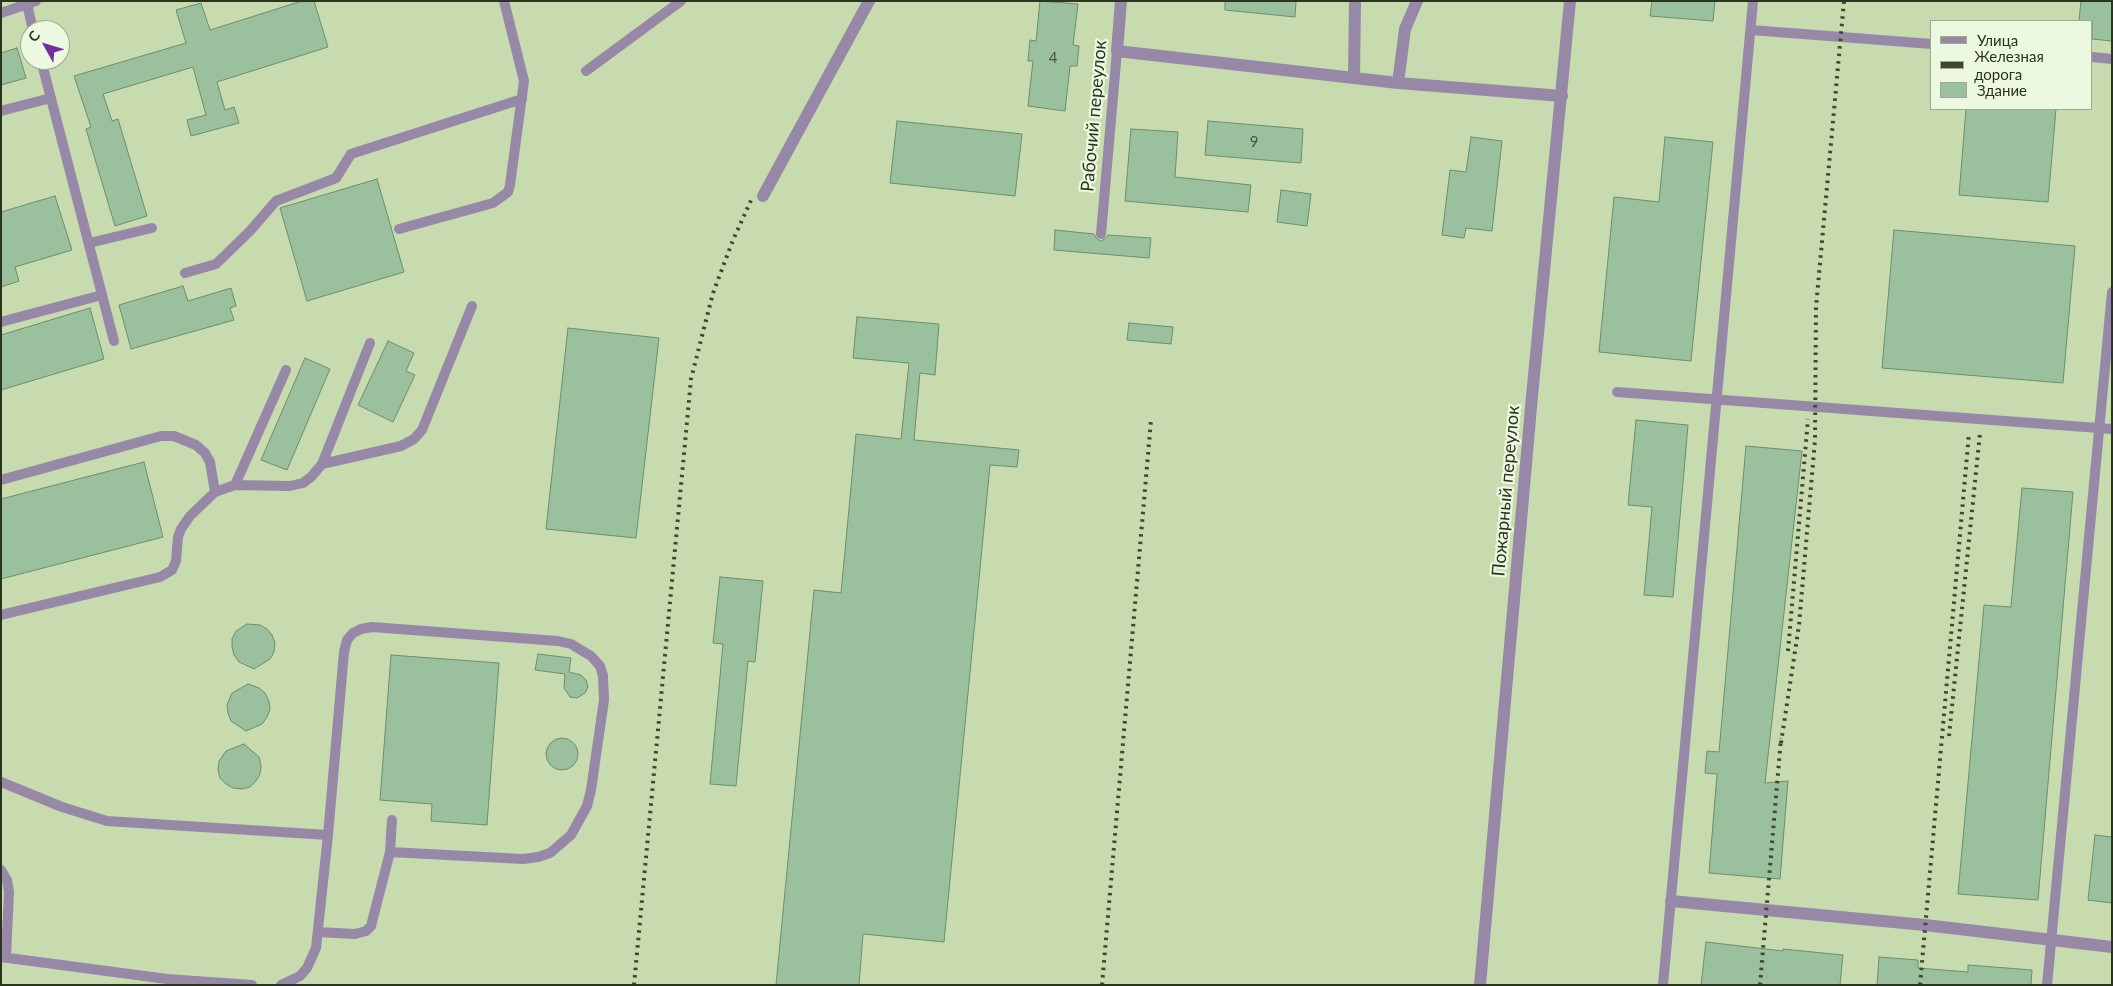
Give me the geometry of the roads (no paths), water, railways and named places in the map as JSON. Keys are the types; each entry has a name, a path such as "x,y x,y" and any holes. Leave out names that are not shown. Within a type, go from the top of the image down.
{"street":[{"path":"763,196 869,1"},
{"name":"Рабочий переулок","path":"1117,51 1121,1"},
{"path":"1354,78 1356,1"},
{"path":"1398,83 1405,30 1417,1"},
{"name":"Пожарный переулок","path":"1480,985 1532,396 1570,1"},
{"path":"1117,51 1398,83 1562,96"},
{"path":"1671,901 1925,925 2112,947"}],"lane":[{"path":"399,229 494,203 508,192 524,81 504,1"},
{"path":"586,71 681,1"},
{"path":"1663,985 1753,1"},
{"path":"1,13 32,3 33,20"},
{"path":"1751,30 1930,44"},
{"name":"Рабочий переулок","path":"1101,234 1117,51"},
{"path":"2093,57 2112,58"},
{"path":"44,70 114,341"},
{"path":"1,111 51,98"},
{"path":"185,273 216,264 250,231 276,201 336,178 352,154 522,99"},
{"path":"89,243 152,228"},
{"path":"2047,985 2112,292"},
{"path":"1,322 102,296"},
{"path":"322,464 402,446 414,439 422,430 472,306"},
{"path":"1,615 160,577 172,570 176,561 178,537 181,529 190,516 215,492 235,486 290,486 303,483 312,477 322,464 370,343"},
{"path":"235,486 286,370"},
{"path":"1617,392 1718,398 2112,429"},
{"path":"1,480 161,436 174,436 196,445 205,453 210,462 215,492"},
{"path":"280,985 300,976 307,968 316,948 344,652 347,640 353,633 372,627 558,641 571,644 591,656 600,666 605,686 591,790 587,806 580,820 565,840 550,853 522,859 390,852"},
{"path":"1,782 62,807 106,821 328,835"},
{"path":"318,932 355,934 366,931 370,926 390,852 392,820"},
{"path":"1,870 7,880 9,892 4,957 166,982 252,985"}],"railway":[{"path":"1781,743 1799,625 1815,440 1816,307 1844,1"},
{"path":"634,985 691,379 713,293 733,240 753,196"},
{"path":"1788,651 1808,419"},
{"path":"1102,985 1151,420"},
{"path":"1920,985 1969,433"},
{"path":"1949,736 1980,433"},
{"path":"1760,985 1781,738"}]}
